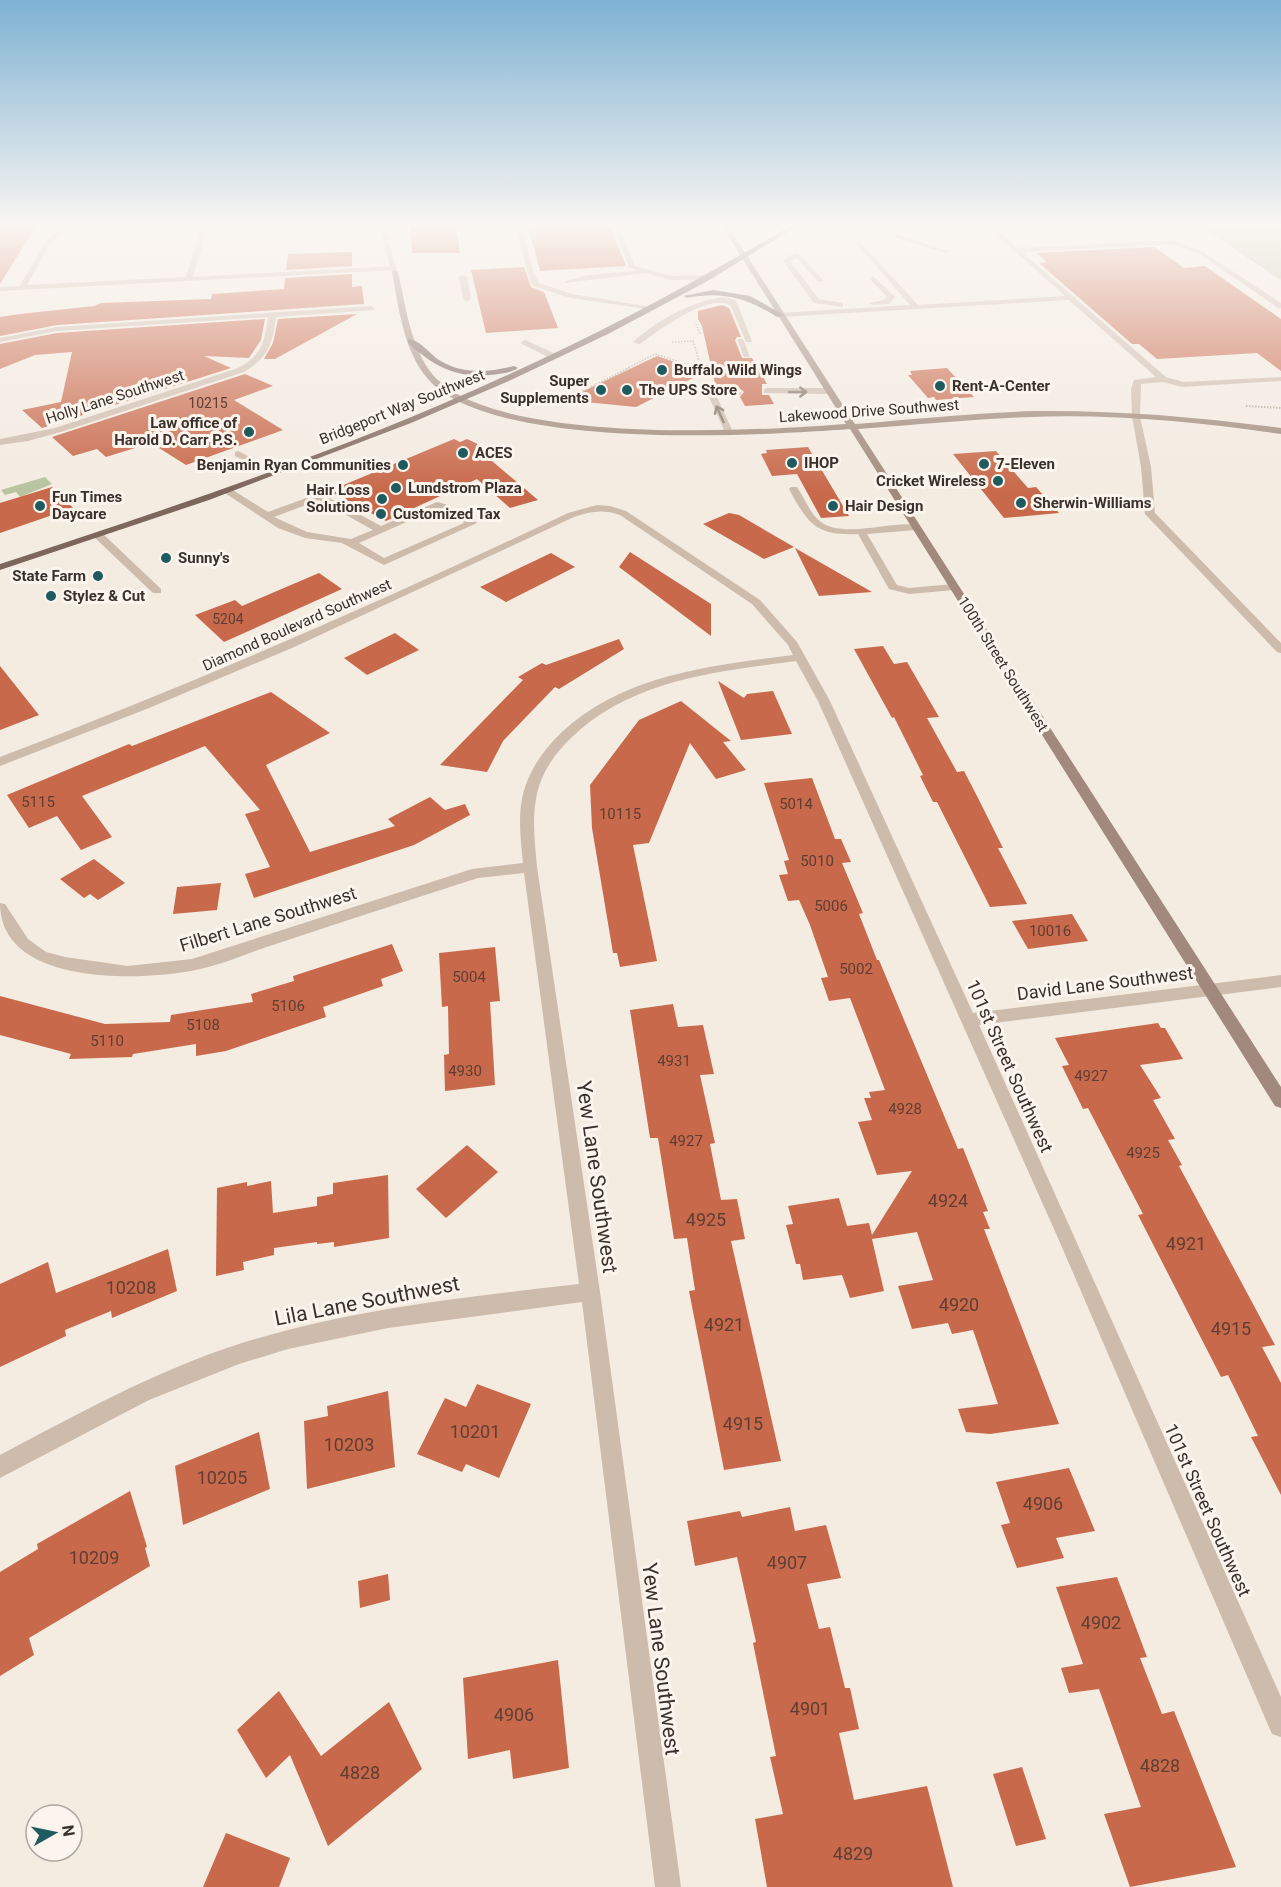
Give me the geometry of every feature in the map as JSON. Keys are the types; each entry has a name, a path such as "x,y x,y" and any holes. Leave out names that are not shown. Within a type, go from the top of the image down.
{"main road":[{"name":"Lakewood Drive Southwest","path":"405,314 411,340 429,375 443,389 461,400 498,413 557,424 663,432 729,432 852,427 1033,414 1136,416 1281,431"},
{"name":"Bridgeport Way Southwest","path":"0,567 275,473 461,400 643,314"},
{"name":"100th Street Southwest","path":"780,315 1281,1101"},
{"path":"411,340 440,366 467,374 493,374 555,357"}],"street":[{"path":"0,340 57,329 285,314"},
{"path":"637,342 684,314"},
{"path":"738,314 747,355"},
{"path":"780,315 798,314"},
{"path":"1089,314 1162,380"},
{"name":"Holly Lane Southwest","path":"0,442 58,430 241,370 255,362 267,349 272,315"},
{"path":"525,342 555,357"},
{"path":"1281,378 1182,385 1162,380 1137,382 1135,389 1136,416 1146,467 1150,514 1281,650"},
{"path":"766,391 829,391"},
{"path":"729,432 712,395 738,393"},
{"path":"238,454 275,473"},
{"path":"794,489 812,522 819,526 841,532 916,527"},
{"path":"228,490 282,526 305,535 345,540 387,563 472,523 437,505 351,543"},
{"path":"267,516 320,496 381,530"},
{"name":"101st Street Southwest","path":"602,508 618,510 638,521 745,593 774,620 801,657 844,744 1281,1725"},
{"name":"Diamond Boulevard Southwest","path":"0,762 214,678 342,622 571,515 602,508"},
{"path":"861,531 893,586 909,591 954,587"},
{"path":"98,535 157,591"},
{"name":"Yew Lane Southwest","path":"668,1887 591,1292 530,867 527,829 529,799 536,776 549,754 582,720 615,699 668,678 801,657"},
{"name":"Filbert Lane Southwest","path":"0,908 23,943 41,956 75,965 128,972 192,965 477,873 530,867"},
{"name":"David Lane Southwest","path":"968,1020 1281,981"},
{"name":"Lila Lane Southwest","path":"0,1467 95,1416 190,1371 262,1347 313,1333 465,1306 591,1292"}],"path":[{"path":"664,342 693,341 701,368"},
{"path":"549,408 656,354 701,368 735,366"}],"green space":[{"path":"45,477 52,484 20,497 16,492 5,495 1,490"}],"building":[{"path":"20,314 217,314 57,325 0,336 0,317"},
{"path":"357,314 275,359 264,359 273,343 278,319"},
{"path":"481,314 553,314 558,328 486,333"},
{"path":"698,314 732,314 741,337 735,340 742,358 752,358 767,384 762,384 762,395 769,395 774,404 745,406 740,397 744,392 739,388 716,388 702,326"},
{"path":"1098,314 1274,314 1281,319 1281,371 1257,353 1157,359 1139,344 1132,344"},
{"path":"265,319 261,340 249,358 204,356 231,368 42,428 22,410 61,402 72,352 35,355 0,369 0,344 57,333"},
{"path":"657,356 705,372 636,407 565,400"},
{"name":"Rent-A-Center","path":"947,368 974,397 936,400 934,397 928,398 908,375 912,375 910,371"},
{"path":"245,374 273,386 234,400 283,430 186,465 151,443 106,457 97,449 73,456 52,437"},
{"path":"454,439 460,442 467,439 495,452 486,456 538,500 510,508 477,479 386,521 329,491"},
{"path":"808,447 849,516 821,518 797,474 772,476 761,454 767,453 766,450"},
{"path":"996,451 1028,488 1036,487 1059,513 1004,518 953,454"},
{"path":"52,487 73,508 0,533 0,503"},
{"path":"729,513 739,515 794,547 764,559 703,524"},
{"path":"795,548 872,592 819,596"},
{"path":"630,552 711,604 711,636 619,567"},
{"path":"551,553 575,567 506,602 480,587"},
{"path":"319,573 342,589 224,642 195,615 235,600 242,606"},
{"path":"395,633 419,650 367,675 344,658"},
{"path":"619,639 624,649 559,689 555,687 503,741 487,772 440,765 523,680 518,677 542,663 546,665"},
{"path":"883,646 894,664 907,662 939,717 927,718 957,772 964,771 1003,848 998,848 1027,904 990,907 937,802 933,802 920,776 923,775 894,717 892,718 854,649"},
{"path":"0,666 39,715 0,730"},
{"path":"718,681 744,698 747,694 773,691 792,734 741,740"},
{"path":"271,692 330,733 266,765 310,852 395,826 388,819 430,797 445,810 465,804 470,815 414,845 254,898 245,874 270,867 245,814 260,810 205,746 82,796 112,837 81,850 57,816 29,828 7,795 129,744 132,746"},
{"path":"681,701 731,741 723,742 746,770 716,779 690,743 649,843 633,845 657,961 620,967 617,953 613,953 592,828 590,785 639,720"},
{"path":"812,778 835,839 841,839 851,862 842,863 863,913 859,914 877,960 879,960 958,1149 963,1148 988,1211 983,1212 990,1229 984,1229 1059,1424 990,1434 966,1432 958,1409 998,1404 973,1330 952,1334 948,1323 912,1329 898,1286 933,1280 917,1232 872,1239 884,1291 850,1298 842,1275 803,1280 800,1264 796,1264 786,1225 793,1224 788,1206 839,1198 847,1226 869,1223 872,1235 912,1171 877,1175 858,1122 872,1120 864,1098 871,1098 869,1092 885,1090 850,998 829,1001 821,978 828,977 810,925 799,900 788,901 779,875 788,874 784,861 789,860 764,783"},
{"path":"94,859 125,883 98,900 90,894 84,898 60,879"},
{"path":"221,883 217,910 173,914 177,887"},
{"path":"1072,914 1088,941 1028,949 1012,921"},
{"path":"392,944 403,971 381,979 383,986 323,1007 326,1017 226,1051 196,1056 196,1044 133,1054 132,1057 69,1059 71,1054 0,1035 0,996 105,1024 170,1022 171,1015 253,1002 251,994 294,981 293,976"},
{"path":"495,947 500,1001 490,1002 495,1085 445,1091 444,1055 449,1054 448,1006 442,1007 439,953"},
{"path":"673,1004 678,1027 703,1025 714,1074 700,1075 715,1143 710,1144 721,1200 737,1199 745,1239 731,1241 781,1461 724,1470 689,1291 695,1290 687,1238 674,1239 658,1138 650,1138 630,1010"},
{"path":"1158,1023 1161,1028 1165,1028 1183,1059 1140,1065 1161,1098 1153,1100 1175,1139 1168,1140 1182,1165 1179,1166 1275,1345 1262,1347 1281,1383 1281,1495 1251,1437 1258,1436 1228,1375 1221,1377 1138,1215 1143,1214 1088,1108 1083,1109 1062,1066 1069,1065 1055,1038"},
{"path":"467,1145 498,1172 446,1218 416,1189"},
{"path":"388,1175 389,1238 334,1247 334,1242 317,1244 317,1242 274,1248 274,1255 243,1262 244,1270 216,1276 217,1188 247,1182 247,1186 271,1181 273,1213 317,1206 317,1197 333,1194 333,1183"},
{"path":"168,1249 177,1291 112,1318 111,1311 65,1330 66,1336 0,1367 0,1284 48,1262 56,1293"},
{"path":"477,1384 531,1404 499,1478 466,1464 462,1472 417,1454 445,1398 466,1407"},
{"path":"388,1391 395,1467 307,1489 304,1421 328,1416 327,1406"},
{"path":"259,1432 270,1489 183,1525 175,1466"},
{"path":"1069,1468 1095,1531 1056,1538 1064,1558 1017,1568 1001,1525 1010,1523 996,1482"},
{"path":"130,1491 147,1547 145,1548 150,1566 29,1638 34,1655 0,1676 0,1572 38,1549 37,1544"},
{"path":"790,1507 795,1531 826,1525 841,1578 807,1584 819,1629 830,1627 845,1688 850,1688 859,1729 839,1733 854,1800 927,1786 953,1887 767,1887 755,1819 783,1814 770,1757 776,1756 753,1643 756,1642 737,1557 695,1566 687,1521 740,1511 742,1517"},
{"path":"388,1574 390,1600 360,1608 358,1581"},
{"path":"1117,1577 1147,1657 1140,1658 1162,1714 1174,1711 1236,1867 1130,1887 1104,1814 1141,1807 1099,1689 1069,1693 1061,1668 1083,1664 1056,1587"},
{"path":"558,1660 569,1768 513,1779 510,1750 468,1759 463,1678"},
{"path":"279,1691 321,1756 389,1702 422,1769 328,1846 290,1755 266,1778 237,1730"},
{"path":"1022,1767 1046,1839 1016,1846 993,1774"},
{"path":"226,1833 290,1858 279,1887 203,1887"}],"place":[{"name":"Buffalo Wild Wings","path":"662,370"},
{"name":"Rent-A-Center","path":"940,386"},
{"name":"Super Supplements","path":"601,390"},
{"name":"The UPS Store","path":"627,390"},
{"name":"Law office of Harold D. Carr P.S.","path":"249,432"},
{"name":"ACES","path":"463,453"},
{"name":"IHOP","path":"792,463"},
{"name":"7-Eleven","path":"984,464"},
{"name":"Benjamin Ryan Communities","path":"403,465"},
{"name":"Cricket Wireless","path":"998,481"},
{"name":"Lundstrom Plaza","path":"396,488"},
{"name":"Hair Loss Solutions","path":"382,499"},
{"name":"Sherwin-Williams","path":"1021,503"},
{"name":"Fun Times Daycare","path":"40,506"},
{"name":"Hair Design","path":"833,506"},
{"name":"Customized Tax","path":"381,514"},
{"name":"Sunny's","path":"166,558"},
{"name":"State Farm","path":"98,576"},
{"name":"Stylez & Cut","path":"51,596"}]}
